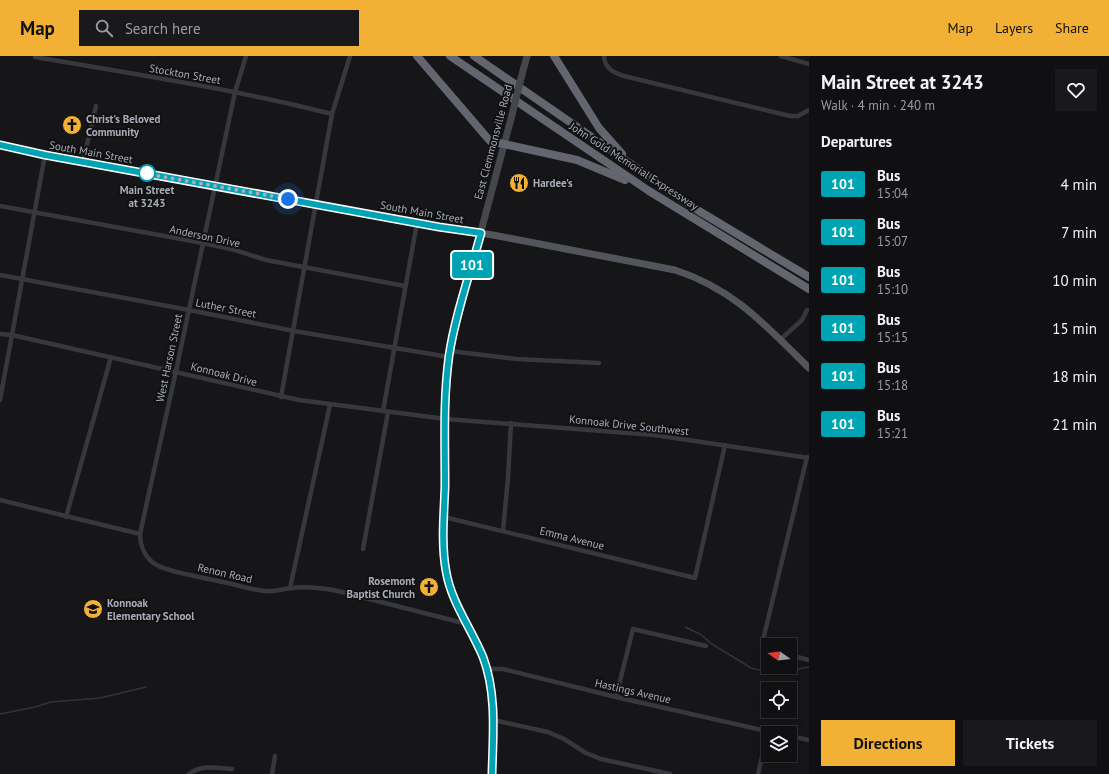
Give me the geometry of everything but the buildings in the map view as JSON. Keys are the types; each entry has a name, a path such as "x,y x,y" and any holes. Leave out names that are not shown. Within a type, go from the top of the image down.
{"highway":[{"path":"418,56 490,141 577,160 649,191"},
{"name":"John Gold Memorial Expressway","path":"450,56 649,191 809,289"},
{"name":"John Gold Memorial Expressway","path":"474,56 699,211 809,277"},
{"path":"554,56 599,128 616,149 640,171"}],"main road":[{"name":"East Clemmonsville Road","path":"492,774 492,695 487,671 482,656 450,589 446,572 443,547 446,419 450,354 457,322 527,56"},
{"name":"South Main Street","path":"0,145 45,155 667,268 718,288 732,297 754,314 809,368"}],"street":[{"name":"West Harson Street","path":"140,534 235,92 246,56"},
{"path":"281,397 332,114 350,56"},
{"path":"604,56 605,62 609,68 617,74 628,77 790,116 798,116 809,110"},
{"path":"781,56 809,64"},
{"name":"Stockton Street","path":"35,57 235,92 332,114"},
{"path":"83,162 96,106"},
{"path":"0,400 45,155"},
{"name":"Anderson Drive","path":"0,206 203,243 235,250 266,260 405,286"},
{"path":"363,548 394,348 417,223"},
{"name":"Luther Street","path":"0,275 294,331 394,348 517,359 599,363"},
{"path":"781,339 799,323 807,310"},
{"name":"Konnoak Drive","path":"0,334 12,335 176,371 281,397 330,405 446,419"},
{"path":"66,517 110,357"},
{"path":"290,588 330,405"},
{"name":"Konnoak Drive Southwest","path":"446,419 654,435 808,457"},
{"path":"503,531 511,423"},
{"name":"Emma Avenue","path":"444,517 695,578 725,445"},
{"path":"763,638 808,457"},
{"path":"0,500 140,534"},
{"name":"Renon Road","path":"140,534 144,552 152,562 166,569 263,591 317,587 467,624"},
{"path":"616,697 633,629 706,646"},
{"path":"797,657 809,660"},
{"name":"Hastings Avenue","path":"487,671 493,669 503,669 616,697 761,729"},
{"path":"493,720 548,732 600,759 670,774"},
{"path":"797,737 809,740"},
{"path":"272,774 275,756"},
{"path":"758,774 761,761"},
{"path":"189,774 195,769 203,767 232,769"}],"waterway":[{"path":"685,627 700,634 712,644 751,668 757,670 780,671 809,667"},
{"path":"0,714 35,707 51,702 100,698 146,687"}],"bus line":[{"name":"101","path":"0,145 45,155 439,227 481,233 451,344 449,357 443,547 444,561 450,589 482,656 492,695 492,774"}],"place":[{"name":"Christ's Beloved Community","path":"72,125"},
{"name":"Main Street at 3243","path":"147,173"},
{"name":"Hardee's","path":"519,183"},
{"name":"Rosemont Baptist Church","path":"429,587"},
{"name":"Konnoak Elementary School","path":"93,609"}],"route":[{"path":"147,173 142,173 288,199"}]}
